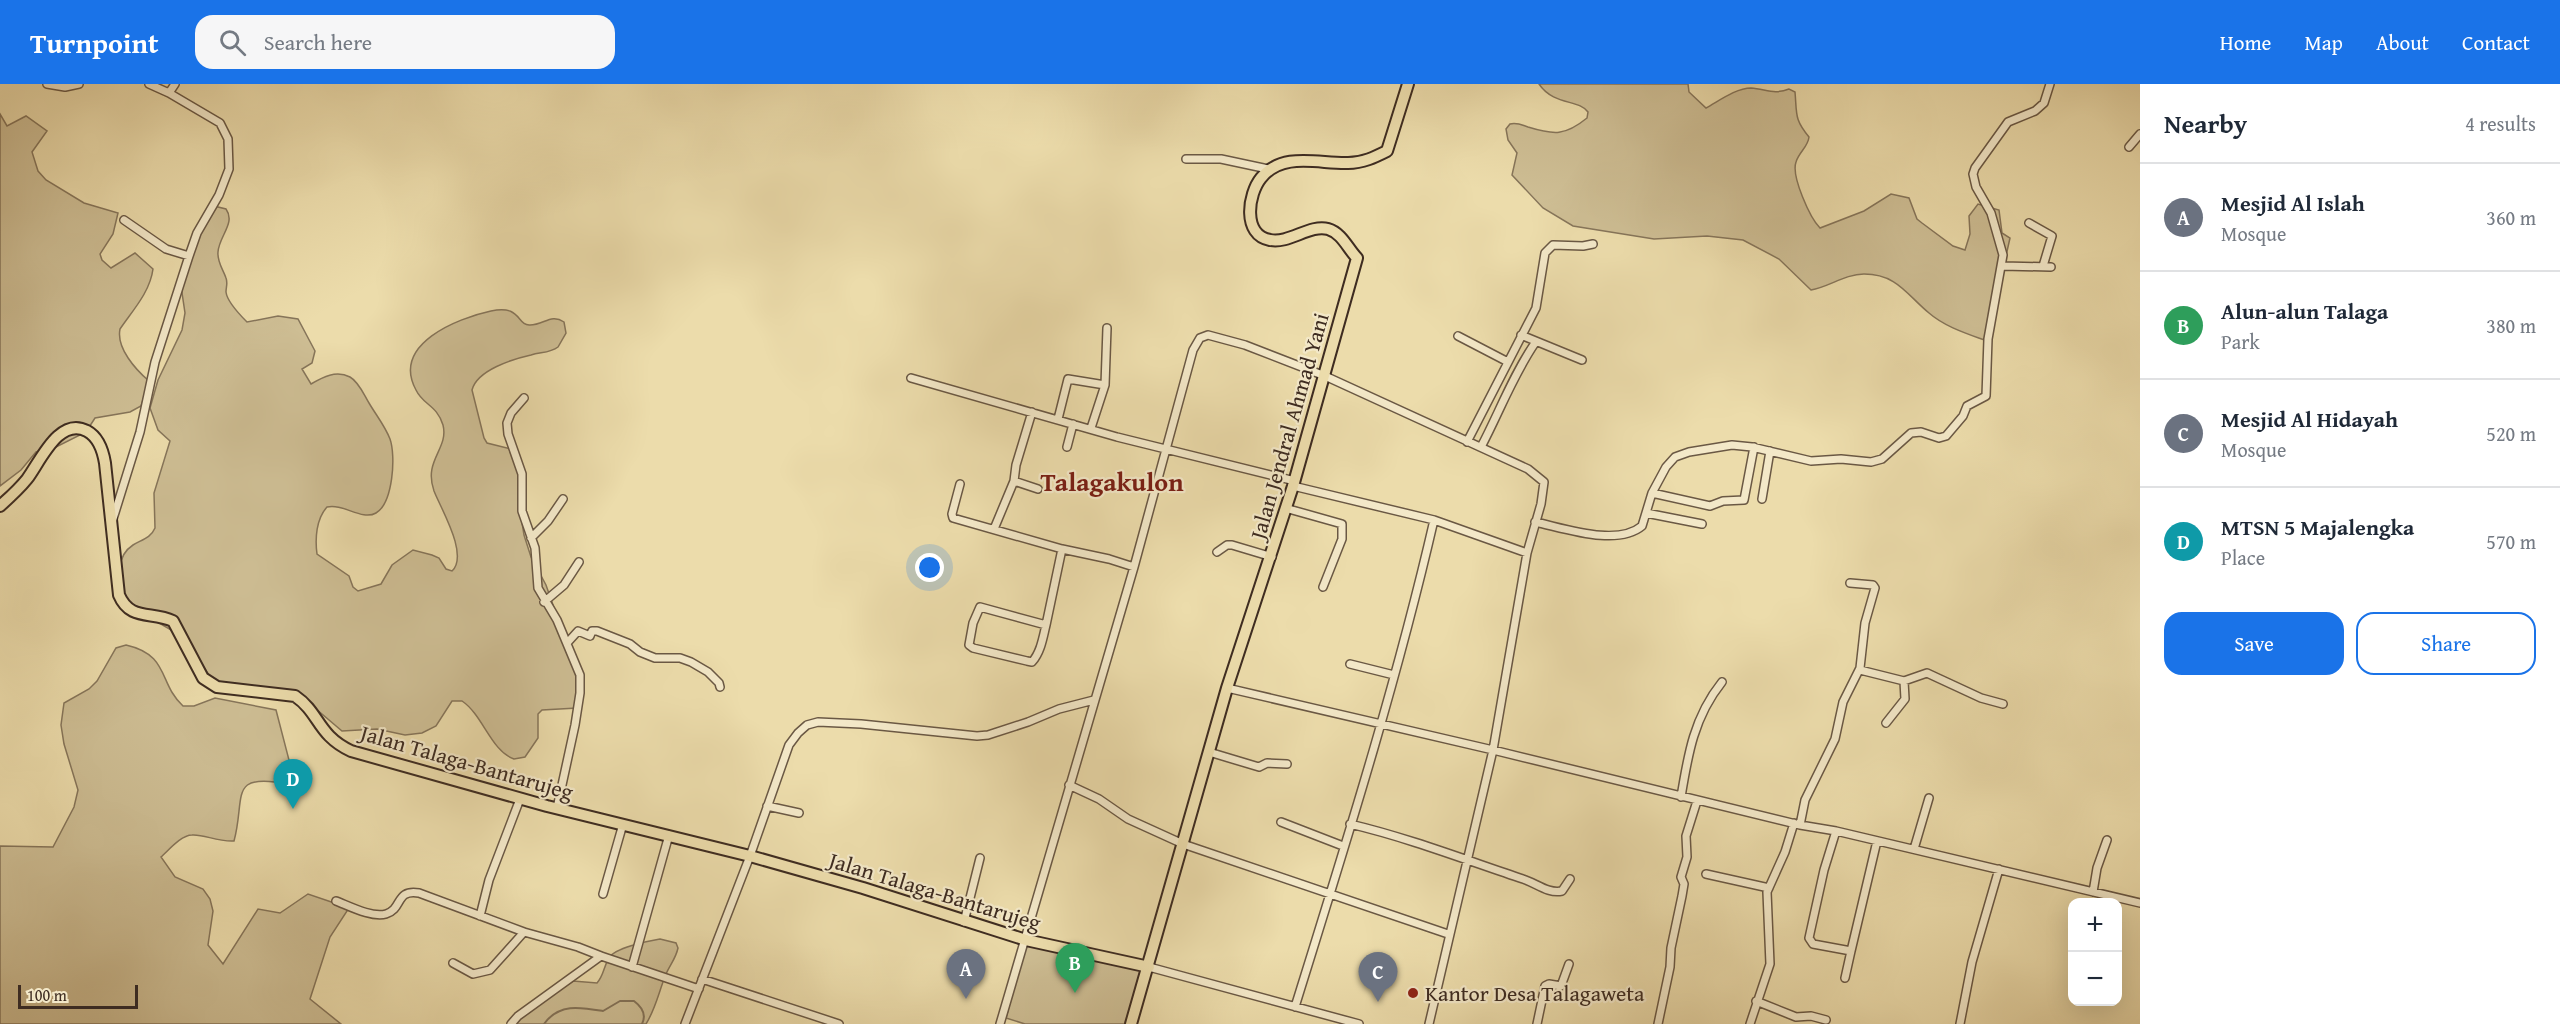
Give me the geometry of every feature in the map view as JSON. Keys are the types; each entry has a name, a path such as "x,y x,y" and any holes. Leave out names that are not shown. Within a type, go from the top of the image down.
{"main road":[{"path":"1268,169 1282,163 1305,160 1348,163 1369,160 1387,151 1398,123 1407,89"},
{"name":"Jalan Jendral Ahmad Yani","path":"1131,1024 1227,688 1272,557 1294,484 1357,258 1336,233 1325,228 1274,241 1263,237 1256,231 1250,213 1252,199 1258,182 1268,169"},
{"name":"Jalan Talaga-Bantarujeg","path":"0,506 26,481 53,441 68,430 82,429 90,432 103,452 119,595 123,606 131,612 173,621 203,678 208,683 217,687 296,696 306,704 318,725 330,739 351,751 520,799 750,856 863,888 1026,940 1149,967"}],"street":[{"path":"47,84 65,87 79,84"},
{"path":"111,524 135,450 155,362 189,256 202,221 225,181 229,169 229,149 225,129 220,123 149,84"},
{"path":"169,93 175,84"},
{"path":"1535,522 1615,537 1628,534 1640,528 1652,493 1666,467 1675,457 1714,446 1754,447 1811,461 1842,459 1872,462 1882,459 1911,433 1921,432 1939,438 1946,436 1963,416 1967,406 1986,396 1988,339 2002,266 2002,247 1991,213 1976,187 1973,178 1975,168 2012,119 2035,111 2044,103 2050,84"},
{"path":"2129,147 2140,134"},
{"path":"1186,159 1221,159 1268,169"},
{"path":"124,220 166,249 189,256"},
{"path":"2002,266 2047,266 2052,237 2029,223"},
{"path":"1467,442 1536,308 1545,253 1553,245 1593,244"},
{"path":"1091,428 1105,385 1107,328"},
{"path":"1000,1024 1134,567 1193,350 1196,343 1204,336 1213,335 1325,376 1528,469 1543,479 1544,485 1527,553 1493,750 1468,861 1448,934 1429,1024"},
{"path":"1521,335 1535,343 1582,360"},
{"path":"1458,336 1508,362"},
{"path":"1480,447 1506,400 1523,360 1535,343"},
{"path":"911,378 1073,424 1434,520 1527,553"},
{"path":"1059,419 1066,381 1069,378 1105,385"},
{"path":"524,398 511,413 507,423 508,434 522,474 522,511 535,548 538,588 568,642 580,675 580,693 556,808"},
{"path":"994,529 1014,481 1017,462 1032,412"},
{"path":"1067,447 1073,424"},
{"path":"1652,493 1710,506 1724,501 1744,500 1754,447"},
{"path":"1762,499 1770,451"},
{"path":"1014,481 1038,489"},
{"path":"960,484 952,516 1062,549 1134,567"},
{"path":"531,538 548,520 562,499"},
{"path":"1285,508 1337,521 1344,528 1342,539 1323,587"},
{"path":"1646,513 1702,524"},
{"path":"1295,1007 1343,846 1361,796 1434,520"},
{"path":"1217,552 1227,545 1232,545 1272,557"},
{"path":"1046,625 980,607 973,623 969,645 973,648 1032,662 1036,658 1046,625 1062,549"},
{"path":"544,602 564,585 579,562"},
{"path":"1750,1024 1770,964 1767,906 1769,888 1805,800 1835,739 1843,702 1860,670 1865,623 1875,588 1873,585 1850,583"},
{"path":"568,642 578,631 590,636 592,631 597,631 655,658 680,658 691,662 708,672 720,687"},
{"path":"1350,664 1394,675"},
{"path":"1860,670 1904,681 1927,674 1974,695 2003,704"},
{"path":"1886,723 1905,699 1904,681"},
{"path":"1680,797 1688,755 1699,718 1722,682"},
{"path":"1227,688 1493,750 1680,797 1836,831 2140,903"},
{"path":"685,1024 750,856 789,745 807,725 818,722 851,723 977,736 1011,728 1059,709 1094,700"},
{"path":"1209,752 1259,767 1267,763 1287,764"},
{"path":"1069,785 1099,800 1128,819 1183,844 1448,934"},
{"path":"1914,849 1929,798"},
{"path":"480,916 489,880 520,799"},
{"path":"1658,1024 1684,884 1681,877 1687,857 1686,836 1697,801"},
{"path":"767,806 799,813"},
{"path":"1281,822 1343,846"},
{"path":"603,894 623,824"},
{"path":"1350,824 1389,833 1557,892 1562,891 1570,879"},
{"path":"1836,831 1824,870 1809,938 1813,944 1851,951"},
{"path":"632,966 669,835"},
{"path":"2093,892 2107,840"},
{"path":"1845,978 1876,841"},
{"path":"964,922 980,858"},
{"path":"1960,1024 1972,962 1999,869"},
{"path":"1706,874 1769,888"},
{"path":"336,901 366,911 385,914 394,910 402,895 410,891 524,932 578,947 699,989"},
{"path":"453,963 473,974 490,970 524,932"},
{"path":"511,1024 518,1016 601,956"},
{"path":"1537,1024 1545,986 1549,984 1561,986 1569,964"},
{"path":"1149,967 1359,1024"},
{"path":"702,979 838,1024"},
{"path":"1756,1001 1796,1017 1811,1016 1826,1020"}],"shaded area":[{"path":"1539,84 1688,84 1689,92 1706,108 1734,92 1745,89 1774,92 1789,89 1795,92 1799,121 1809,137 1796,162 1796,177 1807,206 1820,228 1864,211 1891,194 1909,198 1917,219 1953,246 1965,250 1970,234 1969,216 1978,204 1999,210 2002,233 2010,238 1987,341 1942,322 1901,287 1875,275 1864,274 1844,278 1811,290 1779,259 1743,240 1707,236 1654,239 1573,226 1543,208 1512,175 1517,153 1508,140 1506,129 1510,124 1545,132 1559,132 1572,128 1587,118 1588,112 1584,108 1552,96"},
{"path":"0,114 7,126 26,116 47,131 32,152 38,171 46,180 84,203 118,213 113,234 100,254 102,260 111,268 135,253 153,269 145,293 120,329 124,351 138,371 149,381 141,406 130,412 95,418 86,432 52,449 36,452 21,470 0,486"},
{"path":"214,206 226,209 229,214 228,225 219,246 218,256 227,280 227,296 234,308 247,322 278,316 298,319 315,351 312,363 302,369 311,384 335,374 350,377 361,389 390,439 393,456 392,479 382,508 376,513 365,515 339,507 327,507 317,529 317,554 349,576 353,587 358,591 381,584 392,565 413,550 439,558 446,569 452,571 456,564 456,543 431,480 434,463 443,441 443,425 437,413 419,395 411,374 413,359 420,347 446,327 491,311 508,310 530,325 551,319 564,322 566,333 558,347 497,366 481,377 472,390 487,443 515,450 518,461 520,510 524,535 531,557 546,585 580,682 577,708 542,710 538,714 538,738 525,757 514,759 499,749 476,715 462,701 452,701 436,726 422,733 405,735 377,729 342,731 303,698 225,687 211,678 193,651 173,631 123,602 120,564 127,550 148,536 155,528 154,493 170,441 158,430 150,408 158,380 182,330 185,313 181,286 202,218 209,208"},
{"path":"126,645 140,650 157,663 175,697 183,706 194,706 215,698 276,710 289,760 288,784 269,781 247,785 240,800 234,841 197,835 188,836 179,840 161,857 175,877 203,889 210,899 213,911 208,945 223,964 258,909 280,913 308,894 349,908 330,937 310,999 341,1024 0,1024 0,846 53,847 74,807 78,790 64,744 61,725 64,703 89,689 97,681 116,648"},
{"path":"1028,934 1147,969 1126,1024 1025,1024 1006,1018"},
{"path":"660,939 676,943 678,948 646,1024 514,1024 517,1018 573,981 597,983 609,958 617,951"}],"waterway":[{"path":"544,1024 550,1017 563,1010 586,1008 603,1011 620,1001 634,1001 639,1006 644,1014 642,1024"}],"place":[{"name":"MTSN 5 Majalengka","path":"293,809"},
{"name":"Alun-alun Talaga","path":"1075,993"},
{"name":"Kantor Desa Talagaweta","path":"1413,993"},
{"name":"Mesjid Al Islah","path":"966,999"},
{"name":"Mesjid Al Hidayah","path":"1378,1002"}],"district":[{"name":"Talagakulon","path":"1112,482"}]}
